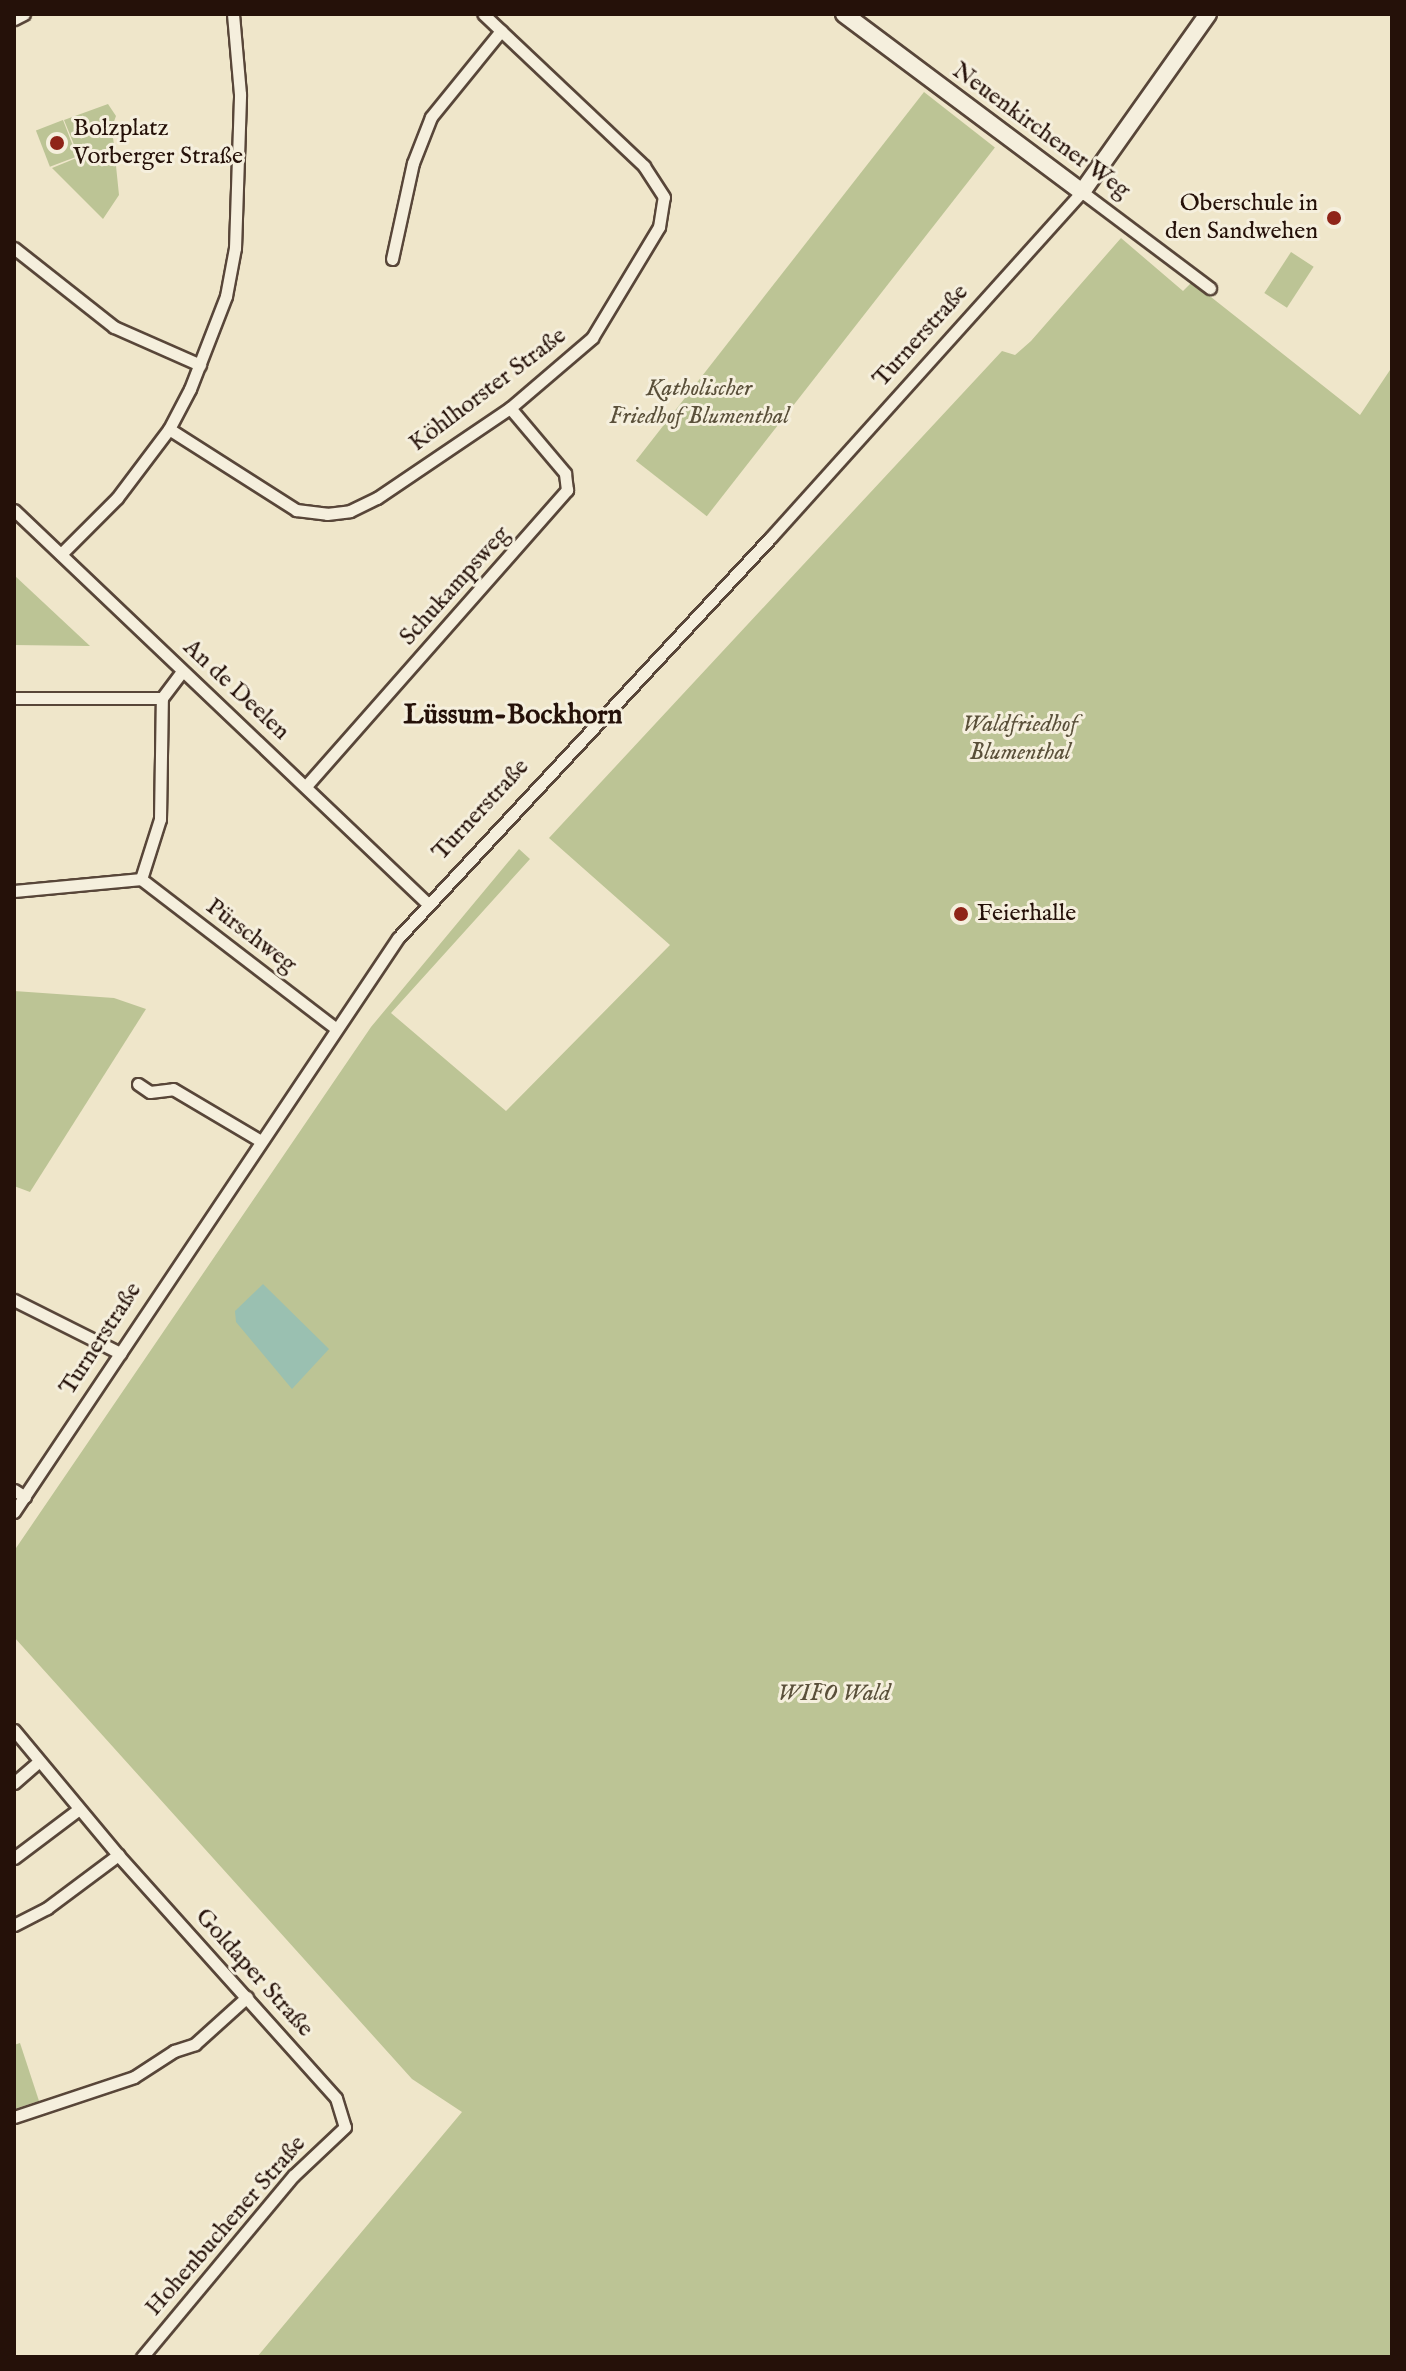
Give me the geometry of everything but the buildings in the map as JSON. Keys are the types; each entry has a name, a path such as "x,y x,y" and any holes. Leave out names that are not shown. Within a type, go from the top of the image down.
{"street":[{"path":"14,19 24,14"},
{"path":"61,554 117,498 169,429 200,365 226,296 235,248 240,94 233,14"},
{"name":"Köhlhorster Straße","path":"169,429 285,505 327,514 377,498 510,408 592,338 659,227 664,208 653,175 483,14"},
{"name":"Neuenkirchener Weg","path":"844,14 1210,288"},
{"name":"Turnerstraße","path":"14,1512 19,1494 120,1353 335,1028 427,903 771,537 1082,192 1208,14"},
{"path":"392,259 413,163 431,117 501,31"},
{"path":"14,248 114,327 200,365"},
{"name":"Schukampsweg","path":"306,786 567,490 565,473 510,408"},
{"name":"An de Deelen","path":"14,510 427,903"},
{"path":"14,891 141,879 160,819 162,698 182,671"},
{"path":"14,698 162,698"},
{"name":"Pürschweg","path":"141,879 335,1028"},
{"path":"138,1084 150,1092 173,1089 261,1141"},
{"path":"14,1300 120,1353"},
{"name":"Goldaper Straße","path":"14,1730 118,1855 336,2098 345,2127"},
{"path":"14,1783 39,1761"},
{"path":"14,1858 79,1809"},
{"path":"14,1925 60,1900 118,1855"},
{"path":"14,2117 134,2077 195,2044 247,1997"},
{"name":"Hohenbuchener Straße","path":"142,2357 293,2176 345,2127"}],"green space":[{"name":"Katholischer Friedhof Blumenthal","path":"924,92 995,147 707,516 636,461"},
{"path":"108,104 116,116 112,127 119,195 103,219 52,168 79,157 64,120"},
{"name":"Bolzplatz Vorberger Straße","path":"63,120 77,156 50,167 36,130"},
{"name":"WIFO Wald","path":"1121,238 1183,291 1192,282 1360,415 1392,367 1392,2357 257,2357 462,2112 412,2079 14,1637 14,1551 371,1027 519,849 530,859 391,1013 506,1111 670,945 549,838 1002,351 1015,355 1031,341"},
{"path":"1291,252 1314,267 1287,308 1264,293"},
{"path":"14,575 90,646 14,645"},
{"path":"14,991 114,998 146,1009 30,1192 14,1186"},
{"path":"20,2043 39,2101 14,2109 14,2045"}],"shaded area":[{"path":"263,1284 329,1349 292,1389 236,1322 235,1311"}],"place":[{"name":"Bolzplatz Vorberger Straße","path":"57,143"},
{"name":"Oberschule in den Sandwehen","path":"1334,218"},
{"name":"Feierhalle","path":"961,914"}],"district":[{"name":"Lüssum-Bockhorn","path":"513,716"}],"park label":[{"name":"Waldfriedhof Blumenthal","path":"1020,739"}]}
